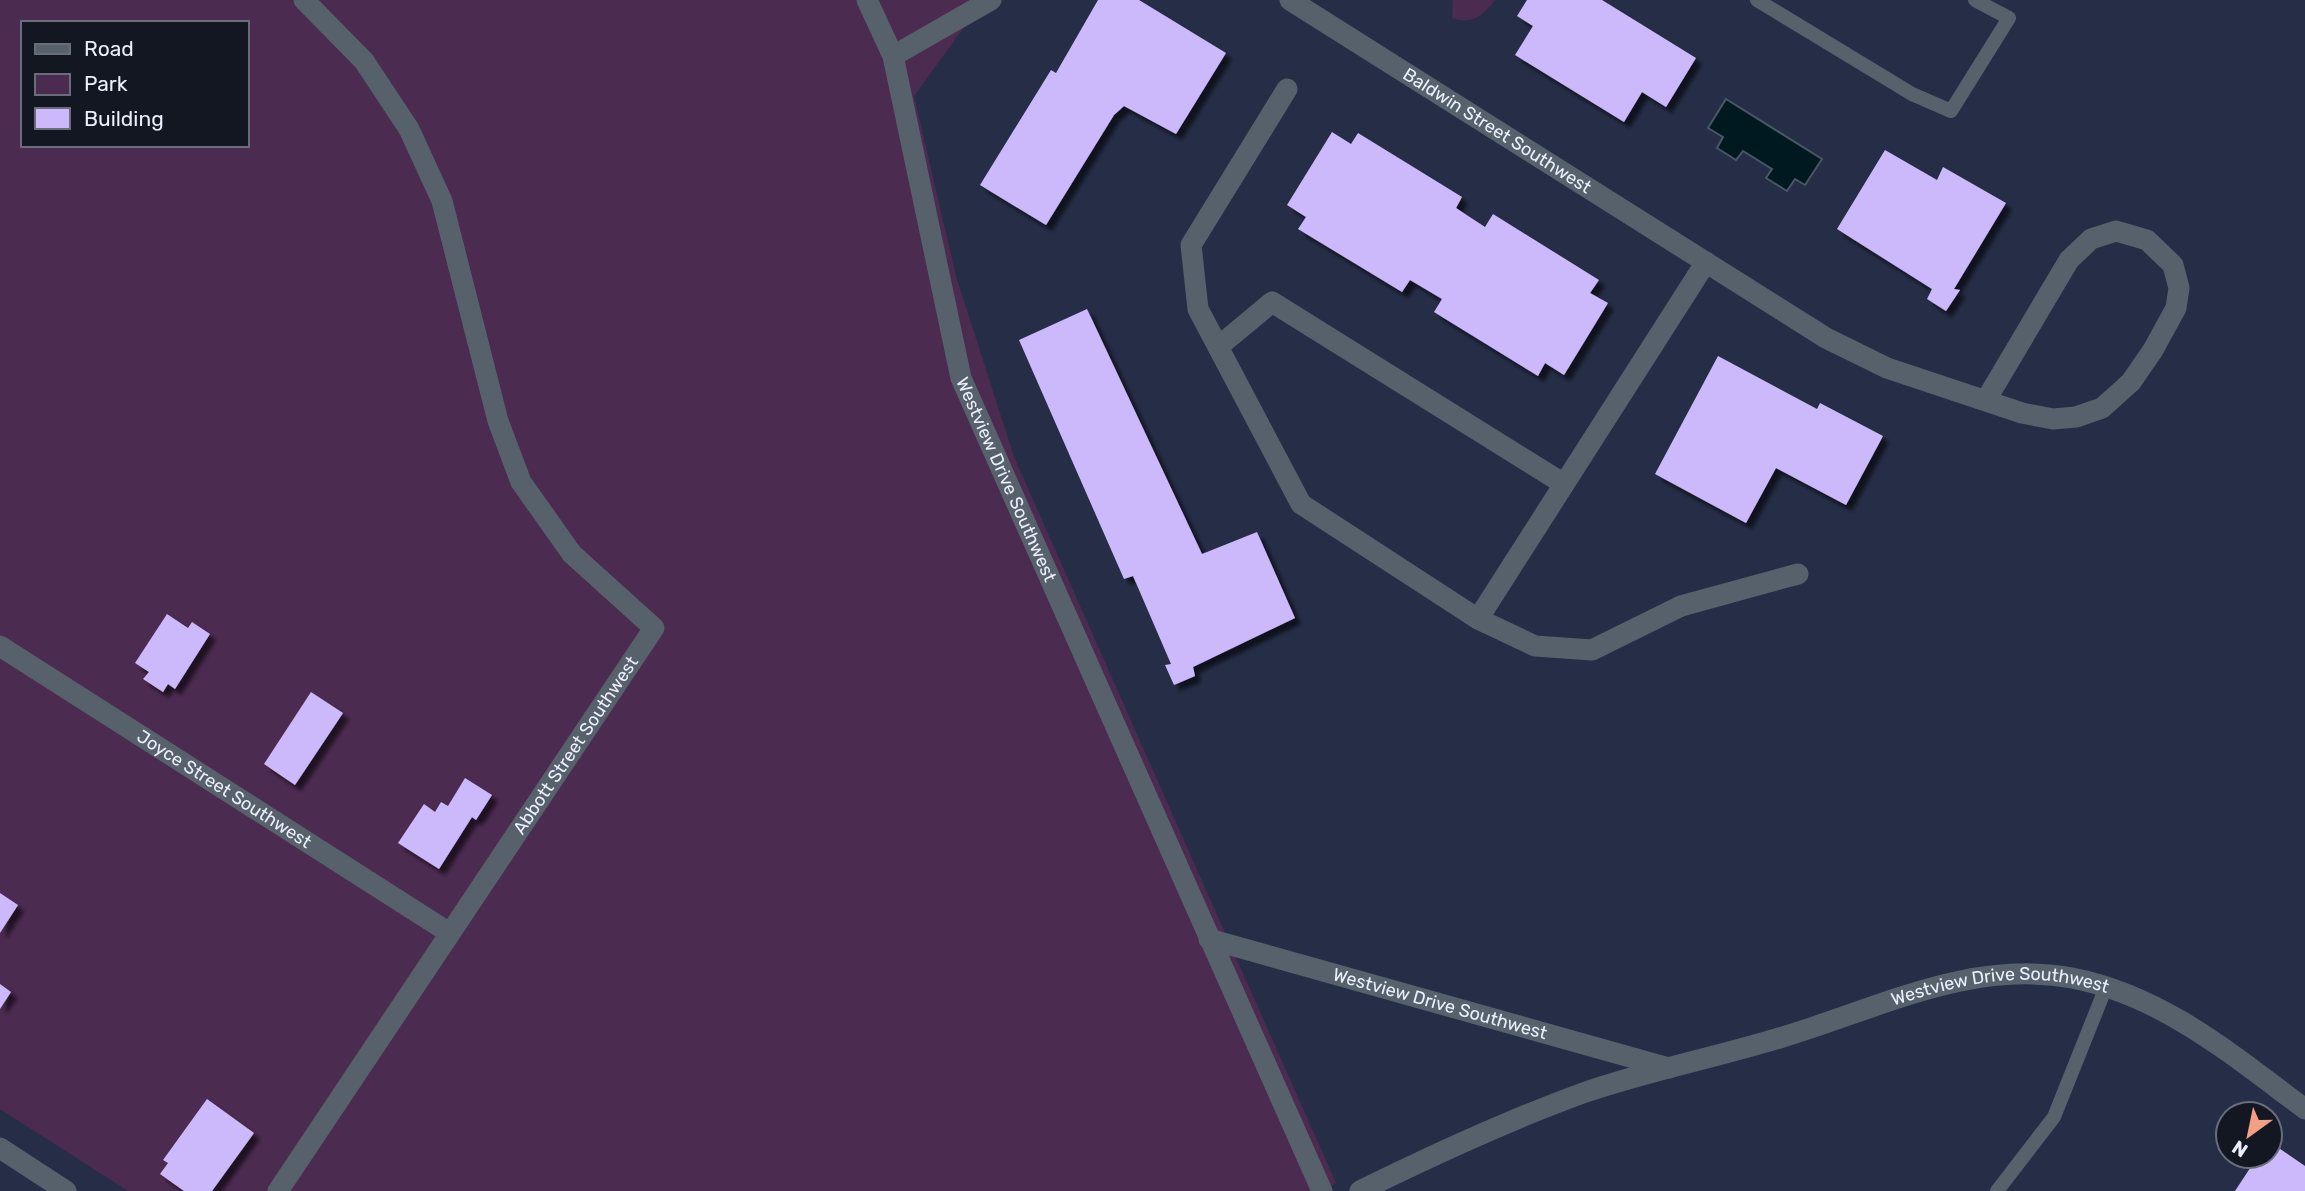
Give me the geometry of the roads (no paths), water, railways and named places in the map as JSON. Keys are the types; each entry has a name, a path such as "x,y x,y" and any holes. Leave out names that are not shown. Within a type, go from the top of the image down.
{"street":[{"name":"Abbott Street Southwest","path":"278,1191 448,932 654,628 572,554 521,482 498,421 442,201 409,129 364,61 304,0"},
{"name":"Westview Drive Southwest","path":"867,0 893,56 961,378 1322,1191"},
{"path":"893,56 991,0"},
{"name":"Baldwin Street Southwest","path":"1290,0 1826,338 1887,368 2022,414 2053,419 2076,417 2102,408 2131,382 2153,350 2176,308 2179,288 2173,265 2147,240 2116,231 2091,239 2069,260 1986,400"},
{"path":"1287,89 1191,244 1198,309 1301,504 1478,619 1535,646 1592,650 1681,606 1798,574"},
{"path":"1478,619 1706,261"},
{"path":"1218,347 1272,302 1564,484"},
{"name":"Joyce Street Southwest","path":"0,646 448,932"},
{"name":"Westview Drive Southwest","path":"1209,939 1671,1068"},
{"name":"Westview Drive Southwest","path":"1360,1191 1456,1143 1585,1093 1787,1036 1949,982 2010,973 2071,978 2130,994 2189,1025 2305,1109"},
{"path":"0,1148 66,1191"}],"lane":[{"path":"1757,0 1912,94 1951,111 2009,18 1975,0"},
{"path":"1997,1191 2054,1117 2106,987"}],"water":[{"path":"1726,99 1822,159 1805,185 1795,179 1787,191 1766,178 1772,169 1743,151 1736,160 1717,148 1723,137 1708,128"}]}
